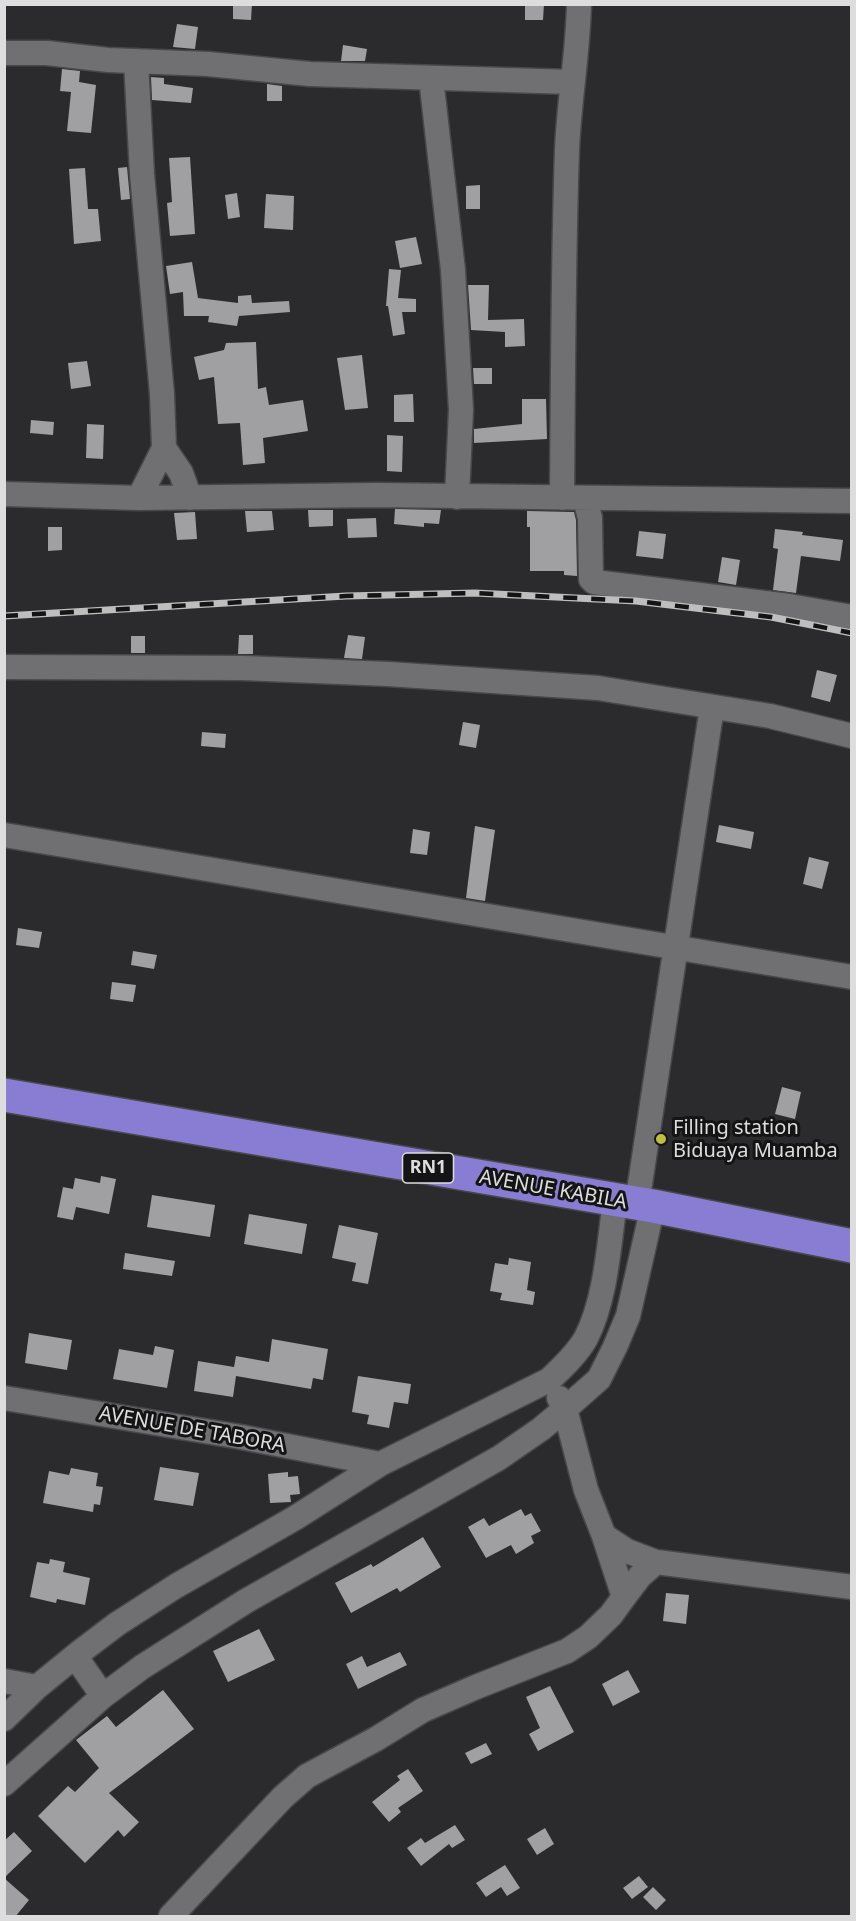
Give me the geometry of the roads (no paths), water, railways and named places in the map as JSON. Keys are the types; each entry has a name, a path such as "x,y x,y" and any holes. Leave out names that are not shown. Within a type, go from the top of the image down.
{"highway":[{"name":"AVENUE KABILA","path":"4,1095 635,1204 852,1246"}],"street":[{"path":"579,4 578,42 572,82 567,148 564,253 573,498 590,518 591,579 594,582 778,605 852,617"},
{"path":"4,53 208,64 310,74 572,82"},
{"path":"136,61 142,174 162,394 164,448 139,498"},
{"path":"431,78 453,270 461,410 457,497"},
{"path":"164,448 181,473 190,498"},
{"path":"4,494 139,498 377,495 852,501"},
{"path":"4,667 184,667 388,674 598,688 770,716 852,736"},
{"path":"4,1784 103,1696 142,1666 227,1613 499,1458 541,1429 599,1379 615,1347 631,1305 635,1204 712,707"},
{"path":"4,835 852,977"},
{"path":"4,1719 37,1687 117,1624 219,1560 295,1518 380,1464 549,1380 564,1366 585,1339 635,1204"},
{"path":"549,1380 565,1409 574,1450 624,1597"},
{"name":"AVENUE DE TABORA","path":"4,1398 241,1437 380,1464"},
{"path":"600,1527 627,1551 656,1562 852,1587"},
{"path":"171,1917 283,1797 307,1776 376,1739 423,1710 476,1686 567,1651 588,1637 611,1615 640,1576 656,1562"},
{"path":"75,1656 103,1696"},
{"path":"4,1681 37,1687"}],"railway":[{"path":"4,616 346,596 475,593 636,601 771,617 852,633"}],"place":[{"name":"Filling station Biduaya Muamba","path":"661,1139"}]}
